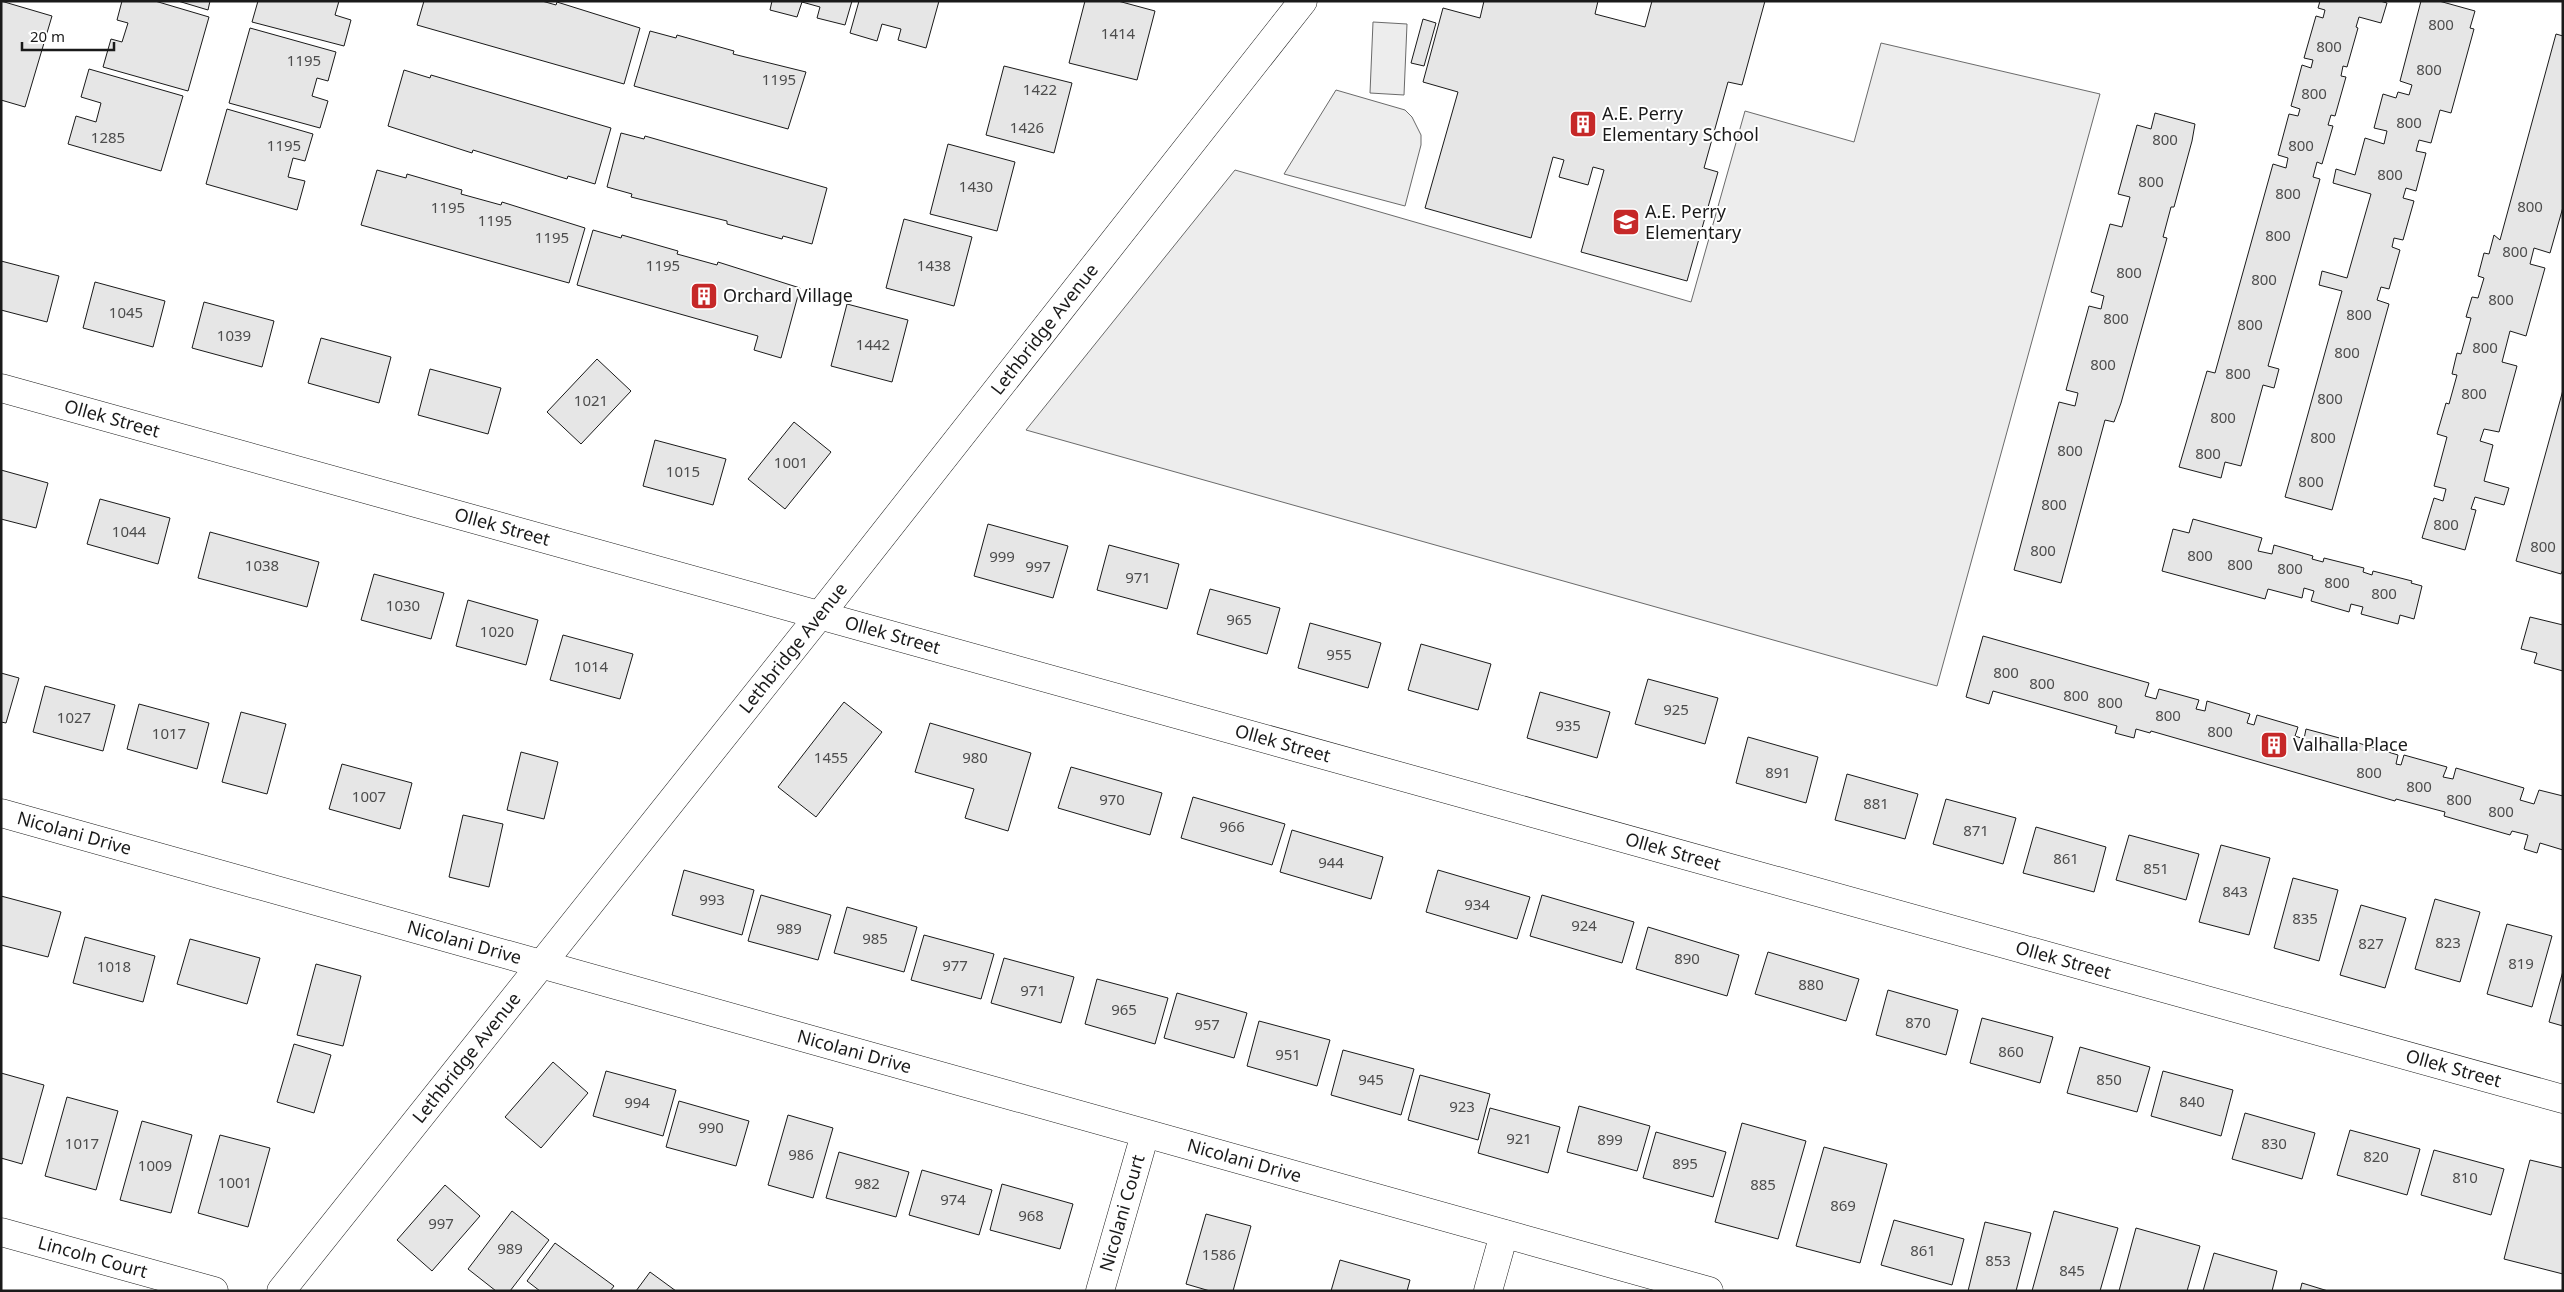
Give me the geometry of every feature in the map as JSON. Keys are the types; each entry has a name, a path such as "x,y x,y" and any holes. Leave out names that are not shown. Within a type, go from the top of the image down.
{"street":[{"name":"Lethbridge Avenue","path":"281,1291 819,616 1303,1"},
{"name":"Ollek Street","path":"1,388 2563,1099"},
{"name":"Nicolani Drive","path":"1,813 1708,1291"},
{"name":"Nicolani Court","path":"1100,1291 1145,1134"},
{"name":"Lincoln Court","path":"1,1232 214,1291"},
{"path":"1488,1291 1504,1234"}],"shaded area":[{"path":"1373,22 1407,24 1404,95 1370,93"},
{"name":"A.E. Perry Elementary","path":"1881,43 2100,94 1937,686 1026,430 1235,170 1691,302 1745,111 1854,142"},
{"path":"1336,90 1405,110 1412,117 1421,135 1421,145 1405,206 1284,174"}],"building":[{"path":"1,1 52,16 25,107 1,100"},
{"path":"122,1 155,1 209,17 188,91 103,67 111,39 122,42 128,23 117,20"},
{"path":"178,1 210,1 208,10"},
{"path":"258,1 339,1 335,15 351,20 344,46 252,22"},
{"path":"424,1 542,1 556,5 557,2 640,28 624,84 417,25"},
{"path":"772,1 852,1 845,25 817,18 820,7 802,2 797,17 770,10"},
{"path":"859,1 939,1 926,48 898,40 901,29 882,24 877,41 850,33"},
{"path":"1085,1 1118,1 1155,11 1137,80 1069,63"},
{"name":"A.E. Perry Elementary School","path":"1484,1 1598,1 1595,14 1645,27 1652,1 1765,1 1742,85 1728,82 1704,168 1718,172 1687,281 1581,252 1604,170 1593,167 1588,185 1559,177 1564,160 1553,157 1531,238 1425,208 1458,92 1423,82 1443,8 1480,18"},
{"path":"2320,1 2380,1 2387,3 2381,23 2359,17 2356,27 2358,28 2347,67 2343,66 2341,76 2346,77 2335,116 2331,115 2328,125 2333,126 2322,164 2317,162 2313,177 2320,179 2268,366 2279,369 2274,388 2263,385 2241,466 2225,462 2221,478 2179,467 2207,371 2215,373 2273,164 2286,168 2288,158 2278,155 2289,114 2298,116 2300,109 2291,106 2302,65 2311,68 2313,60 2304,58 2316,16 2323,18 2325,10 2318,8"},
{"path":"2421,1 2439,1 2475,11 2470,28 2474,29 2451,113 2440,110 2431,143 2419,140 2416,151 2426,153 2416,191 2406,188 2403,198 2414,201 2403,240 2394,238 2392,247 2400,250 2389,289 2381,287 2377,300 2389,304 2332,510 2285,497 2342,291 2319,285 2322,271 2347,278 2371,194 2333,183 2336,169 2355,175 2365,138 2384,144 2387,131 2374,128 2383,94 2396,98 2398,92 2409,95 2412,85 2400,81"},
{"path":"1423,19 1436,23 1424,66 1411,63"},
{"path":"250,28 336,52 328,81 317,78 312,96 328,101 320,128 229,103"},
{"path":"650,31 676,38 677,35 734,51 733,54 806,72 788,129 634,86"},
{"path":"2556,34 2563,36 2563,207 2550,253 2534,248 2530,264 2545,268 2526,336 2510,331 2502,362 2517,366 2499,432 2484,429 2480,441 2493,445 2484,481 2509,488 2504,505 2475,497 2471,509 2476,510 2465,550 2422,538 2434,498 2443,501 2446,489 2434,486 2447,437 2437,434 2446,403 2449,404 2457,375 2452,374 2457,353 2461,354 2471,318 2466,317 2472,297 2478,298 2484,278 2478,276 2484,253 2489,254 2494,235 2500,240"},
{"path":"1004,66 1072,83 1054,153 986,135"},
{"path":"89,69 183,96 161,171 68,144 76,116 96,122 101,103 81,97"},
{"path":"404,70 430,78 431,75 611,128 595,184 568,176 567,179 473,150 472,153 388,126"},
{"path":"227,109 313,134 305,161 293,158 288,177 305,181 297,210 206,184"},
{"path":"2155,113 2195,124 2192,141 2174,207 2171,207 2163,237 2167,238 2121,403 2114,422 2105,420 2061,583 2014,570 2059,402 2075,406 2078,393 2066,390 2089,306 2101,309 2104,296 2091,292 2110,224 2122,227 2130,197 2118,194 2137,125 2151,129"},
{"name":"Orchard Village","path":"621,133 644,139 645,136 827,188 812,244 783,236 782,239 727,224 727,221 631,197 632,194 607,187"},
{"path":"948,144 1015,162 997,231 930,214"},
{"path":"377,170 406,178 407,174 462,190 461,194 501,205 502,202 585,228 569,283 361,225"},
{"path":"904,219 972,237 954,306 886,288"},
{"name":"Orchard Village","path":"593,230 621,238 622,235 678,251 677,254 717,265 718,262 800,288 781,358 754,350 758,336 577,285"},
{"path":"1,261 59,276 47,322 1,310"},
{"path":"95,282 165,301 153,347 83,328"},
{"path":"204,302 274,321 262,367 192,348"},
{"path":"847,304 908,320 892,382 831,366"},
{"path":"321,338 391,357 379,403 308,383"},
{"path":"597,359 631,391 581,444 547,412"},
{"path":"430,369 501,388 488,434 418,415"},
{"path":"2563,390 2563,569 2561,574 2516,561"},
{"path":"794,422 831,452 785,509 748,479"},
{"path":"655,440 726,459 713,505 643,486"},
{"path":"1,470 48,483 36,528 1,519"},
{"path":"100,499 170,518 158,564 87,544"},
{"path":"2193,519 2262,538 2258,551 2272,554 2274,545 2313,556 2312,559 2323,562 2324,558 2364,568 2363,572 2372,575 2373,571 2412,581 2411,583 2422,586 2414,619 2400,615 2398,624 2361,614 2363,607 2351,604 2349,612 2311,601 2314,591 2304,588 2302,598 2268,589 2265,599 2162,571 2173,529 2189,533"},
{"path":"988,524 1068,546 1053,598 974,576"},
{"path":"210,532 319,562 307,607 198,578"},
{"path":"1109,545 1179,564 1167,609 1097,590"},
{"path":"374,574 444,593 431,639 361,620"},
{"path":"1210,589 1280,608 1267,654 1197,634"},
{"path":"468,600 538,620 526,665 456,646"},
{"path":"2530,617 2563,625 2563,671 2534,663 2537,653 2521,649"},
{"path":"1310,623 1381,643 1368,688 1298,668"},
{"path":"563,635 633,654 620,699 550,680"},
{"name":"Valhalla Place","path":"1983,636 2149,683 2145,696 2156,699 2159,689 2199,700 2196,709 2205,711 2207,701 2250,714 2247,723 2254,725 2257,715 2298,727 2295,736 2304,739 2306,729 2347,740 2345,748 2353,751 2355,742 2398,755 2396,764 2401,765 2404,755 2447,767 2443,777 2453,779 2456,768 2524,788 2520,800 2534,804 2539,790 2563,796 2563,850 2540,843 2537,853 2524,849 2528,835 2512,831 2510,835 2444,816 2445,812 2396,799 2395,801 2151,731 2150,733 2136,729 2134,738 2115,733 2117,726 1993,691 1989,704 1966,697"},
{"path":"1421,644 1491,664 1478,710 1408,690"},
{"path":"1,673 19,678 6,723 1,722"},
{"path":"1648,679 1718,698 1705,744 1635,724"},
{"path":"45,686 115,705 103,751 33,732"},
{"path":"1540,692 1610,712 1597,758 1527,738"},
{"path":"844,702 882,732 816,817 778,787"},
{"path":"139,704 209,723 197,769 127,749"},
{"path":"241,712 286,724 267,794 222,782"},
{"path":"930,723 1031,753 1008,831 965,818 974,789 915,772"},
{"path":"1748,737 1818,757 1806,803 1736,783"},
{"path":"521,752 558,762 544,819 507,810"},
{"path":"342,764 412,783 400,829 329,809"},
{"path":"1071,767 1162,793 1150,835 1058,808"},
{"path":"1847,774 1918,794 1905,839 1835,820"},
{"path":"1193,797 1285,824 1272,865 1181,838"},
{"path":"1946,799 2016,818 2003,864 1933,844"},
{"path":"463,815 503,824 489,887 449,877"},
{"path":"2036,827 2106,847 2094,892 2023,873"},
{"path":"1292,830 1383,857 1371,899 1280,872"},
{"path":"2129,835 2199,854 2186,900 2116,880"},
{"path":"2221,845 2270,858 2249,935 2199,922"},
{"path":"684,870 754,890 742,935 672,915"},
{"path":"1438,870 1530,897 1517,939 1426,912"},
{"path":"2293,878 2338,890 2319,961 2274,948"},
{"path":"761,895 831,915 818,960 748,941"},
{"path":"1542,895 1634,922 1622,963 1530,936"},
{"path":"1,896 61,912 48,957 1,945"},
{"path":"2435,899 2480,912 2460,982 2415,969"},
{"path":"2361,905 2406,918 2385,988 2340,975"},
{"path":"847,907 917,927 904,972 834,953"},
{"path":"2507,924 2552,936 2532,1007 2487,994"},
{"path":"1648,927 1739,955 1727,996 1636,969"},
{"path":"924,935 994,954 981,999 911,980"},
{"path":"85,937 155,956 143,1002 73,983"},
{"path":"190,939 260,958 247,1004 177,984"},
{"path":"1768,952 1859,979 1846,1021 1755,994"},
{"path":"1004,958 1074,977 1061,1023 991,1003"},
{"path":"316,964 361,976 343,1046 297,1035"},
{"path":"2563,971 2563,1026 2549,1022"},
{"path":"1097,979 1168,998 1155,1044 1085,1024"},
{"path":"1888,990 1958,1010 1946,1055 1876,1035"},
{"path":"1177,993 1247,1013 1234,1058 1164,1038"},
{"path":"1982,1018 2053,1037 2040,1083 1970,1063"},
{"path":"1259,1021 1330,1040 1317,1086 1247,1066"},
{"path":"294,1044 331,1055 314,1113 277,1102"},
{"path":"2080,1047 2150,1067 2137,1112 2067,1093"},
{"path":"1343,1050 1414,1069 1401,1115 1331,1095"},
{"path":"553,1062 588,1093 541,1148 505,1117"},
{"path":"606,1071 676,1090 663,1136 593,1116"},
{"path":"2163,1071 2233,1090 2221,1136 2151,1116"},
{"path":"1,1073 44,1085 22,1164 1,1158"},
{"path":"1420,1075 1490,1094 1478,1140 1408,1120"},
{"path":"67,1097 118,1111 96,1190 45,1176"},
{"path":"679,1101 749,1121 736,1166 666,1147"},
{"path":"1579,1106 1650,1126 1637,1171 1567,1152"},
{"path":"1490,1108 1560,1127 1548,1173 1478,1153"},
{"path":"2245,1113 2315,1133 2302,1179 2232,1159"},
{"path":"788,1115 833,1128 813,1198 768,1185"},
{"path":"142,1121 192,1135 171,1213 120,1200"},
{"path":"1742,1123 1806,1141 1778,1239 1715,1222"},
{"path":"2350,1130 2420,1149 2407,1195 2337,1175"},
{"path":"1656,1132 1726,1152 1713,1197 1643,1178"},
{"path":"220,1135 270,1148 248,1227 198,1213"},
{"path":"1824,1147 1887,1164 1860,1263 1796,1246"},
{"path":"2434,1150 2504,1169 2491,1215 2421,1195"},
{"path":"839,1152 909,1172 896,1217 826,1198"},
{"path":"2530,1160 2563,1168 2563,1274 2504,1259"},
{"path":"922,1170 992,1190 979,1235 909,1215"},
{"path":"1002,1184 1073,1204 1060,1249 990,1230"},
{"path":"445,1185 480,1216 432,1271 397,1240"},
{"path":"512,1211 549,1240 510,1291 496,1291 468,1269"},
{"path":"2054,1211 2118,1228 2100,1291 2032,1291"},
{"path":"1206,1214 1251,1226 1233,1291 1210,1291 1186,1284"},
{"path":"1894,1220 1964,1239 1952,1285 1881,1265"},
{"path":"1985,1222 2031,1233 2016,1291 1968,1291"},
{"path":"2136,1228 2200,1246 2187,1291 2119,1291"},
{"path":"555,1243 614,1286 610,1291 540,1291 527,1281"},
{"path":"2214,1253 2277,1271 2272,1291 2203,1291"},
{"path":"1340,1260 1410,1280 1407,1291 1331,1291"},
{"path":"650,1272 676,1291 636,1291"},
{"path":"2302,1283 2328,1291 2300,1291"}],"place":[{"name":"A.E. Perry Elementary School","path":"1583,124"},
{"name":"A.E. Perry Elementary","path":"1626,222"},
{"name":"Orchard Village","path":"704,296"},
{"name":"Valhalla Place","path":"2274,745"}]}
